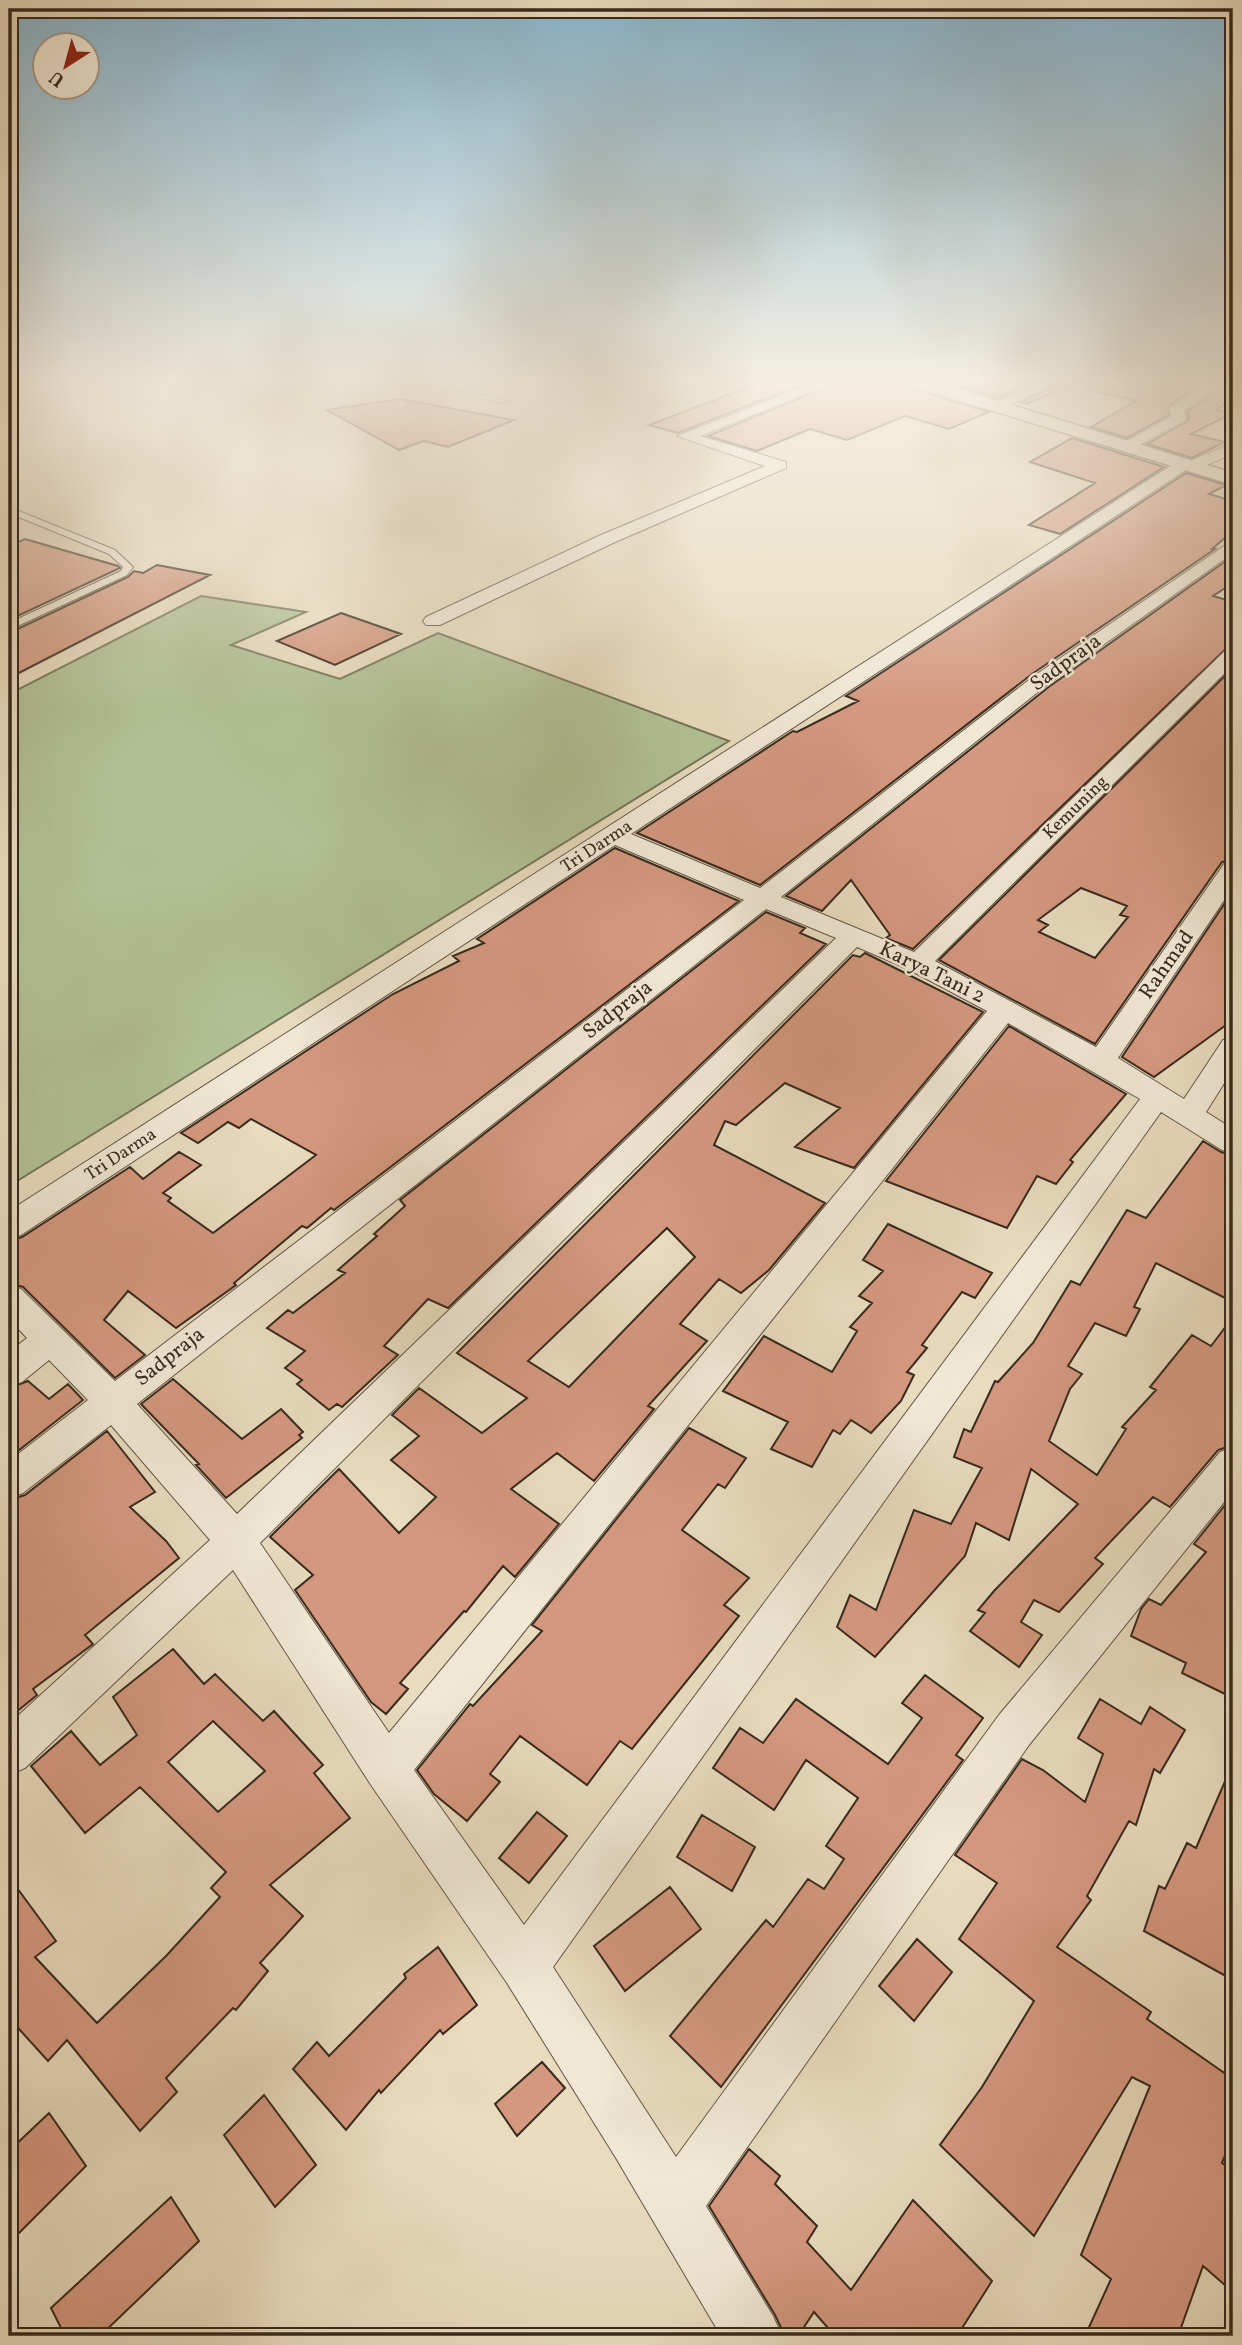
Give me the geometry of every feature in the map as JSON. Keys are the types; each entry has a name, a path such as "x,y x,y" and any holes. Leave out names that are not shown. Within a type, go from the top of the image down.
{"street":[{"path":"433,621 722,489"},
{"name":"Tri Darma","path":"9,1227 1150,489"},
{"name":"Sadpraja","path":"9,1482 440,1150 1041,680 1233,545"},
{"name":"Kemuning","path":"918,963 1233,654"},
{"name":"Karya Tani 2","path":"614,836 918,963 1101,1061 1233,1143"},
{"name":"Rahmad","path":"1101,1061 1233,869"},
{"path":"9,1753 236,1541 853,936"},
{"path":"387,1769 1005,1008"},
{"path":"524,1966 1172,1107 1233,1046"},
{"path":"9,1298 112,1401 236,1541 387,1769 524,1966 752,2336"},
{"path":"9,1372 50,1339"},
{"path":"674,2206 1014,1730 1233,1463"}],"lane":[{"path":"9,510 112,552 128,567 124,573 9,627"}],"green space":[{"path":"201,596 306,612 231,645 340,679 438,633 729,741 9,1186 9,694"}],"building":[{"path":"1085,489 1129,489 1060,534 1029,525"},
{"path":"1161,489 1218,489 1209,494 1233,501 1233,531 1212,549 1215,549 1032,674 760,885 637,833 793,731 797,732 858,701 846,696"},
{"path":"25,539 120,568 9,620 9,546"},
{"path":"1233,556 1233,583 1213,596 1233,602 1233,642 913,949 886,938 890,935 851,880 822,911 786,896 1050,686"},
{"path":"157,565 210,575 9,678 9,633 128,577 134,571 143,573"},
{"path":"341,613 401,634 335,665 277,641"},
{"path":"1233,668 1233,860 1222,862 1095,1044 939,960","holes":["1081,888 1127,906 1120,915 1128,917 1095,958 1039,932 1048,925 1038,920"]},
{"path":"615,848 739,901 334,1210 331,1208 307,1228 302,1226 234,1283 236,1285 176,1328 128,1291 104,1320 145,1355 115,1378 23,1287 9,1283 9,1241 22,1237 130,1167 143,1179 179,1152 201,1165 163,1193 171,1198 168,1201 213,1233 316,1155 251,1119 239,1128 228,1122 198,1143 181,1133 393,994 459,961 453,956 484,943 477,939"},
{"path":"1233,891 1233,1020 1154,1077 1122,1057"},
{"path":"766,912 805,928 800,933 826,944 448,1308 428,1299 384,1346 398,1355 342,1407 337,1404 329,1410 297,1384 302,1380 285,1368 305,1351 267,1328 288,1310 293,1313 345,1273 338,1270 377,1236 374,1234 405,1206 400,1200"},
{"path":"865,953 983,1012 854,1168 795,1147 840,1108 785,1083 736,1125 725,1121 714,1145 825,1203 769,1270 741,1293 719,1279 680,1324 707,1341 648,1406 654,1409 594,1481 557,1453 511,1489 559,1524 515,1577 503,1566 466,1612 464,1611 400,1683 408,1689 386,1714 371,1702 295,1590 313,1575 270,1537 339,1469 399,1533 436,1497 391,1460 419,1436 392,1415 419,1388 482,1433 527,1398 457,1353 853,955 860,957","holes":["667,1228 695,1257 569,1387 528,1361"]},
{"path":"1009,1026 1126,1094 1070,1160 1073,1162 1056,1184 1037,1176 1007,1228 886,1181"},
{"path":"1203,1141 1221,1152 1233,1155 1233,1302 1156,1263 1134,1307 1140,1309 1126,1336 1095,1323 1068,1366 1082,1374 1070,1389 1049,1441 1097,1475 1126,1429 1122,1427 1156,1390 1150,1387 1192,1335 1211,1346 1233,1317 1233,1445 1218,1450 1170,1507 1153,1497 1095,1558 1103,1564 1059,1612 1034,1600 1021,1622 1042,1635 1019,1667 970,1631 985,1613 978,1610 994,1591 1078,1504 1031,1469 1009,1540 976,1523 965,1556 875,1657 837,1627 850,1595 876,1610 914,1510 951,1524 982,1468 954,1457 964,1429 971,1432 995,1381 998,1382 1033,1343 1071,1281 1080,1285 1127,1210 1146,1218"},
{"path":"888,1224 992,1273 975,1298 962,1292 922,1345 927,1348 907,1372 914,1375 901,1401 871,1433 851,1420 840,1434 833,1430 812,1467 771,1449 788,1422 723,1391 764,1336 832,1372 857,1331 850,1327 872,1303 859,1296 883,1271 863,1260"},
{"path":"173,1379 242,1439 281,1409 303,1432 299,1435 302,1438 226,1498 196,1465 199,1464 141,1404"},
{"path":"28,1381 49,1399 68,1384 83,1400 9,1458 9,1388"},
{"path":"689,1428 746,1458 725,1488 718,1484 682,1530 749,1578 724,1605 739,1616 632,1749 620,1741 587,1785 520,1736 490,1774 500,1782 467,1821 434,1794 417,1770 470,1704 473,1706 542,1631 532,1625"},
{"path":"107,1431 155,1492 130,1507 166,1541 179,1558 85,1635 93,1644 33,1689 37,1695 9,1718 9,1500 25,1495"},
{"path":"1233,1495 1233,1676 1227,1695 1182,1673 1186,1663 1131,1636 1141,1609 1149,1599 1161,1605 1206,1552 1194,1544"},
{"path":"173,1649 204,1684 215,1674 263,1721 274,1711 323,1765 314,1773 350,1818 270,1885 303,1916 260,1963 268,1971 236,2010 233,2008 166,2078 177,2092 140,2131 67,2040 48,2061 9,2018 9,1877 56,1941 35,1957 97,2023 167,1955 220,1897 211,1888 226,1872 140,1787 85,1833 31,1766 71,1731 100,1765 137,1735 113,1697","holes":["213,1721 265,1771 218,1812 168,1762"]},
{"path":"925,1675 983,1718 956,1755 963,1760 721,2087 670,2036 766,1920 773,1927 808,1879 824,1889 844,1859 826,1846 858,1798 806,1760 774,1810 713,1768 740,1728 763,1743 796,1699 888,1764 922,1718 902,1703"},
{"path":"1100,1699 1141,1724 1150,1707 1185,1730 1160,1773 1154,1769 1136,1825 1129,1821 1087,1896 1091,1900 1057,1947 1151,2012 1147,2019 1233,2079 1233,2137 1222,2163 1233,2171 1233,2292 1203,2266 1178,2336 1085,2336 1111,2279 1081,2255 1150,2086 1132,2077 1034,2236 940,2145 982,2087 1034,2001 959,1939 997,1883 955,1855 1022,1759 1043,1770 1085,1802 1103,1754 1078,1738"},
{"path":"1233,1763 1233,1980 1144,1931 1159,1886 1165,1889 1187,1843 1196,1848"},
{"path":"537,1812 567,1836 529,1883 499,1858"},
{"path":"702,1815 755,1847 732,1891 677,1857"},
{"path":"670,1887 701,1929 625,1991 594,1946"},
{"path":"917,1939 952,1972 914,2021 879,1986"},
{"path":"438,1947 477,2005 443,2034 440,2030 381,2093 379,2090 346,2130 293,2069 317,2042 329,2056 406,1978 404,1974"},
{"path":"542,2062 565,2088 517,2136 495,2104"},
{"path":"264,2095 316,2165 275,2207 224,2135"},
{"path":"49,2113 86,2166 9,2243 9,2151"},
{"path":"749,2149 780,2176 775,2184 817,2226 807,2242 851,2290 913,2200 992,2281 957,2336 835,2336 814,2312 798,2336 785,2336 709,2206"},
{"path":"171,2197 199,2241 100,2336 65,2336 51,2308"}]}
